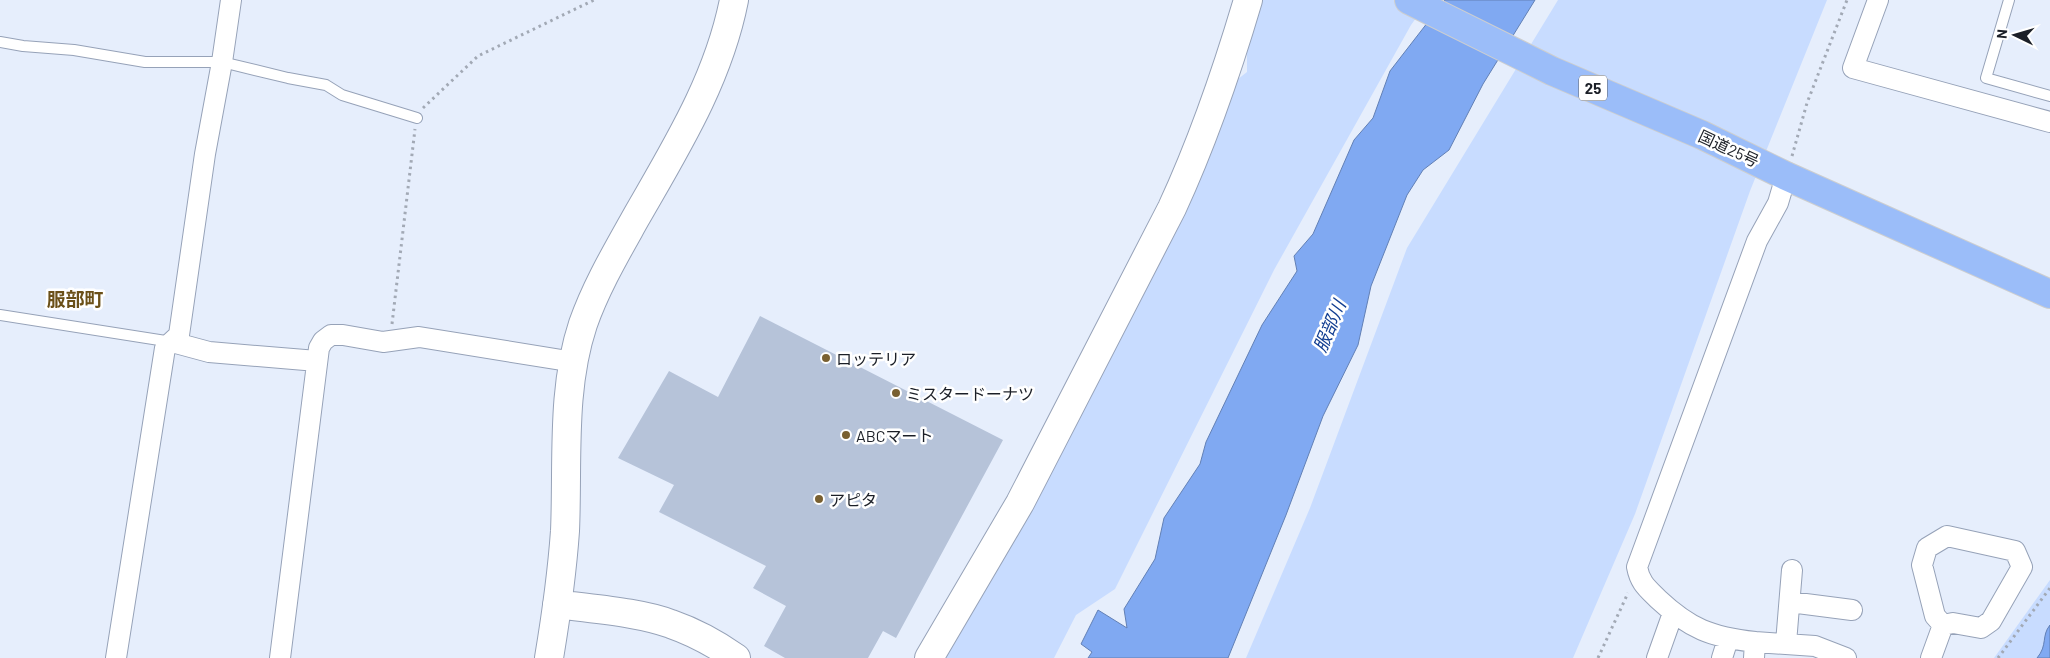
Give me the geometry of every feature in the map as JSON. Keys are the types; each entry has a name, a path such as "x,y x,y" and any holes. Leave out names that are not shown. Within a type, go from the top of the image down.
{"highway":[{"name":"国道25号","path":"1409,0 1552,70 1702,135 1782,174 2050,294"}],"street":[{"path":"116,658 165,348 179,335 205,154 232,0"},
{"path":"549,658 565,530 568,416 574,362 583,326 606,270 702,99 722,48 734,0"},
{"path":"929,658 1020,502 1172,208 1229,66 1248,0"},
{"path":"1878,0 1853,68 2050,122"},
{"path":"1782,174 1778,203 1757,241 1637,567 1640,579 1673,614 1699,630 1754,650 1786,642 1815,646 1846,658"},
{"path":"280,658 317,361 319,348 324,341 331,335 343,335 383,342 419,337 574,362"},
{"path":"172,342 209,352 317,361"},
{"path":"1948,536 2015,551 2022,567 1991,621 1981,628 1953,623 1943,625 1936,616 1922,565 1927,548 1948,536"},
{"path":"1786,642 1792,570"},
{"path":"1790,602 1852,610"},
{"path":"557,604 670,623 696,634 736,658"},
{"path":"1657,658 1673,614"},
{"path":"1931,658 1943,625"},
{"path":"1722,658 1728,639"}],"lane":[{"path":"2009,0 1986,78 2050,96"},
{"path":"0,42 22,46 74,50 145,62 222,62 326,85 342,95 417,118"},
{"path":"0,315 172,342"}],"path":[{"path":"383,342 392,324 417,118 420,111 478,56 594,0"},
{"path":"1782,174 1847,0"},
{"path":"1598,658 1632,584 1640,579"},
{"path":"1998,658 2050,588"}],"shaded area":[{"path":"1259,0 1429,0 1411,25 1274,270 1115,589 1076,615 1054,658 942,658 1233,83 1247,72 1247,42"},
{"path":"1558,0 1827,0 1750,191 1635,514 1573,658 1246,658 1310,508 1407,248"},
{"path":"2050,580 2050,658 1994,658"}],"water":[{"name":"服部川","path":"1445,0 1535,0 1483,84 1449,150 1423,170 1407,195 1371,286 1358,345 1323,416 1286,515 1228,658 1088,658 1092,652 1081,644 1098,610 1127,628 1124,609 1155,559 1164,518 1200,464 1206,442 1262,325 1297,271 1294,256 1313,234 1354,140 1373,118 1390,71"},
{"path":"2050,625 2050,658 2037,658 2042,649 2047,629"}],"building":[{"name":"アピタ","path":"760,316 1003,440 896,638 883,631 868,658 785,658 764,646 786,606 753,588 766,566 659,512 674,485 618,458 669,371 718,397"}],"place":[{"name":"ロッテリア","path":"826,358"},
{"name":"ミスタードーナツ","path":"896,393"},
{"name":"ABCマート","path":"846,435"},
{"name":"アピタ","path":"819,499"}],"district":[{"name":"服部町","path":"75,298"}]}
